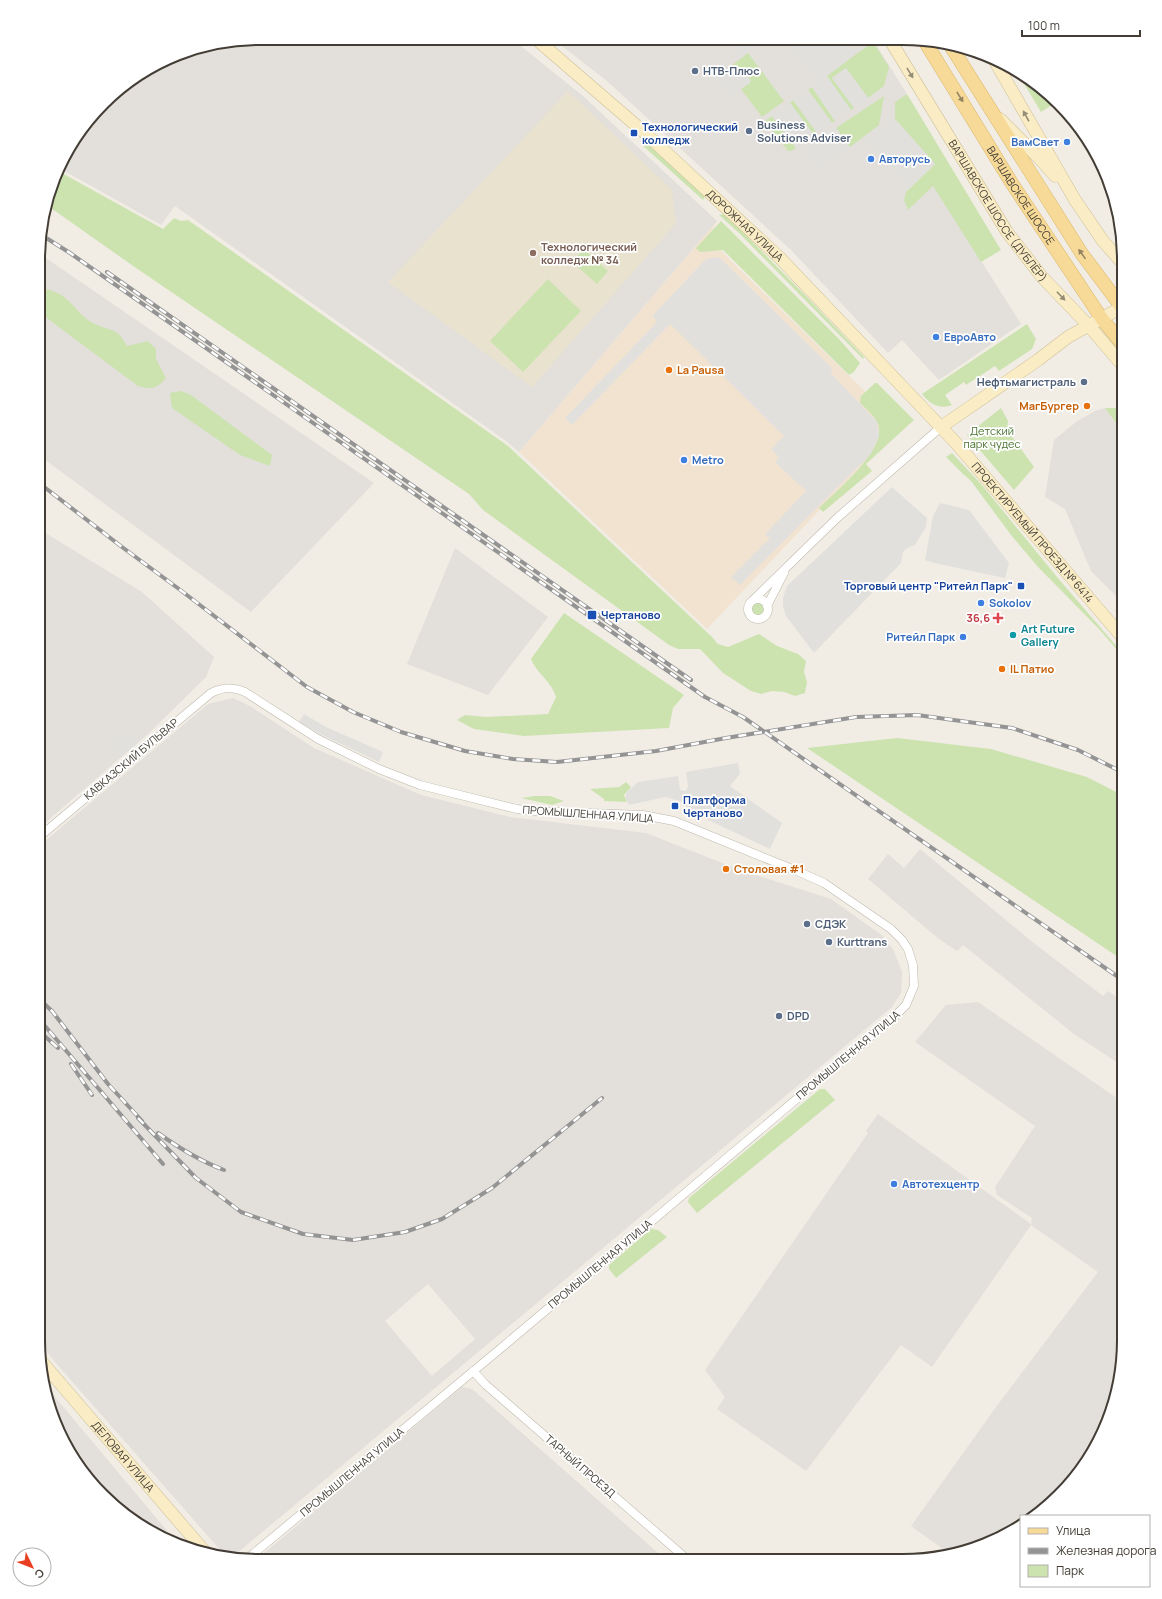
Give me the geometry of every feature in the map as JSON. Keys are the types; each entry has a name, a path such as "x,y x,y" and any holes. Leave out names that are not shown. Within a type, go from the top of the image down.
{"main road":[{"name":"ДОРОЖНАЯ УЛИЦА","path":"543,45 646,133 779,257 941,427"},
{"name":"ВАРШАВСКОЕ ШОССЕ (ДУБЛЁР)","path":"893,45 1007,232 1042,276 1089,326 1117,359"},
{"name":"ВАРШАВСКОЕ ШОССЕ","path":"928,47 1011,182 1102,319 1117,337"},
{"name":"ВАРШАВСКОЕ ШОССЕ","path":"954,51 1082,254 1117,300"},
{"path":"999,68 1075,200 1103,241 1117,257"},
{"path":"990,108 1040,159 1075,200"},
{"path":"941,427 1068,338 1117,311"},
{"name":"ПРОЕКТИРУЕМЫЙ ПРОЕЗД № 6414","path":"941,427 1117,631"},
{"name":"ДЕЛОВАЯ УЛИЦА","path":"47,1368 200,1546"}],"street":[{"path":"788,565 768,606 766,616 760,619 753,619 747,611 748,604 788,565 836,520 941,427"},
{"path":"753,600 763,600 768,606"},
{"name":"КАВКАЗСКИЙ БУЛЬВАР","path":"45,832 211,693 218,689 227,688"},
{"name":"ПРОМЫШЛЕННАЯ УЛИЦА","path":"227,688 245,692 318,739 379,770 420,785 485,802 525,810 630,814 674,821 797,871 824,883 891,929 902,940 910,953 913,965 914,986 906,1005 894,1017 253,1554"},
{"name":"ТАРНЫЙ ПРОЕЗД","path":"473,1371 486,1385 681,1554"}],"shaded area":[{"path":"245,45 519,45 583,96 717,221 519,452 506,441 175,206 161,225 64,171 81,140 98,118 118,98 140,81 177,61 190,56 218,49"},
{"path":"561,45 876,45 907,94 895,102 935,164 906,192 908,210 933,185 1021,324 939,380 902,340 888,353 792,251 607,81"},
{"path":"729,45 758,45 737,61 730,53 733,51"},
{"path":"788,45 849,45 856,54 827,76 851,110 835,121 812,87 818,82"},
{"path":"727,59 739,76 745,73 751,81 729,98 709,72"},
{"path":"846,68 868,98 854,108 832,78"},
{"path":"808,90 832,123 817,133 793,100"},
{"name":"Технологический колледж № 34","path":"568,91 672,190 676,223 532,387 388,282"},
{"path":"790,103 814,135 796,148 772,116"},
{"path":"895,119 935,164 910,188 864,138 880,125"},
{"path":"835,127 850,147 818,172 802,151"},
{"path":"717,221 708,238 880,406 884,442 707,629 519,452"},
{"path":"45,257 374,483 251,612 45,460"},
{"path":"719,257 832,368 831,373 877,422 879,437 870,455 740,585 731,577 770,538 765,534 806,491 775,462 779,457 771,449 784,436 670,324 572,425 565,418 657,322 653,315 706,259"},
{"path":"1105,408 1117,424 1117,597 1091,571 1065,509 1045,497 1054,440 1076,422 1095,411"},
{"path":"892,487 927,518 926,527 915,545 907,548 903,552 901,563 814,653 786,616 783,606 783,598 787,586"},
{"path":"940,503 969,510 1009,563 1005,578 925,560 933,516"},
{"path":"45,533 142,592 214,657 206,677 147,735 45,823"},
{"path":"455,548 548,617 488,695 407,664"},
{"path":"233,698 250,706 314,748 421,795 510,817 646,833 740,870 831,899 883,936 894,951 902,972 901,993 892,1007 237,1553 221,1550 45,1349 45,841 208,704","holes":["428,1284 475,1339 432,1376 385,1321"]},
{"path":"304,714 326,727 383,752 379,762 322,735 299,722"},
{"path":"129,727 140,740 121,757 110,743"},
{"path":"738,763 740,774 730,786 782,823 770,849 702,817 688,809 684,802 665,797 629,805 626,799 626,793 638,782 678,776 680,790 686,791 688,786 686,772"},
{"path":"920,849 1035,944 1103,996 1108,991 1117,997 1117,1062 1074,1034 963,945 957,951 939,939 868,879 888,854 904,868"},
{"path":"978,1002 1117,1098 1117,1354 1110,1395 1101,1422 1081,1459 1064,1481 1033,1510 1026,1515 1020,1515 1020,1519 1010,1525 972,1543 942,1550 943,1549 911,1526 996,1407 1098,1272 1031,1225 932,1367 901,1345 806,1471 717,1409 725,1397 705,1370 868,1133 866,1131 878,1114 1031,1224 1032,1218 997,1195 995,1187 1035,1126 915,1042 946,1005"},
{"path":"462,1387 472,1389 659,1554 263,1554"},
{"path":"52,1393 170,1535 140,1518 129,1510 98,1481 81,1459 67,1434 56,1409"}],"green space":[{"path":"869,45 875,45 889,67 884,86 868,98 846,68 832,78 854,108 851,110 826,76"},
{"path":"748,53 784,101 762,117 741,89 751,82 739,76 731,66"},
{"path":"1023,82 1051,105 1041,112"},
{"path":"812,87 835,121 832,123 808,90"},
{"path":"907,94 1001,250 981,262 933,186 908,210 904,200 906,192 935,164 895,119 895,102"},
{"path":"884,96 879,125 850,147 836,128"},
{"path":"793,100 817,133 814,135 790,103"},
{"path":"772,116 796,148 788,151 765,121"},
{"path":"643,140 705,196 703,200 641,144"},
{"path":"63,174 163,229 174,218 181,221 188,220 508,446 718,644 728,647 759,634 777,646 798,654 806,661 804,672 807,682 805,693 795,696 784,692 772,691 761,694 751,691 723,673 700,649 678,649 669,645 483,510 469,494 136,268 51,208"},
{"path":"725,214 806,296 864,357 863,359 739,233 719,215"},
{"path":"721,221 840,340 860,363 854,372 849,375 723,250 700,252 696,248"},
{"path":"584,249 608,271 597,284 572,262"},
{"path":"548,279 581,311 523,372 490,341"},
{"path":"45,290 50,290 64,297 86,319 99,326 116,332 120,335 127,346 148,341 156,349 156,359 166,378 154,388 138,386 45,317"},
{"path":"1027,324 1036,339 1032,349 999,371 995,366 966,385 964,382 945,395 952,405 943,407 935,405 928,401 922,394"},
{"path":"875,383 877,383 914,420 866,464 872,471 823,512 819,508 848,481 868,458 875,446 879,434 877,421 860,403 861,396"},
{"path":"181,391 191,395 272,455 270,466 240,455 172,408 170,393"},
{"name":"Детский парк чудес","path":"1001,408 1008,421 1007,430 1034,467 1014,490 967,435"},
{"path":"1105,408 1117,408 1117,424"},
{"path":"952,453 982,485 1057,577 1117,647 1117,650 1099,629 1038,567 1011,535 971,481 946,457"},
{"path":"758,602 763,604 765,609 763,614 758,616 753,614 751,609 753,604"},
{"path":"564,613 684,695 673,708 669,728 524,736 474,729 457,720 465,715 486,717 548,714 556,697 551,687 531,659"},
{"path":"897,738 991,749 1087,777 1117,792 1117,956 807,748"},
{"path":"626,782 631,787 624,795 627,802 604,801 604,799 590,789 619,787"},
{"path":"550,796 564,801 552,805 521,798"},
{"path":"820,1089 825,1089 835,1100 697,1213 688,1202 689,1198"},
{"path":"651,1229 658,1230 667,1237 616,1278 609,1269 609,1265"}],"railway":[{"path":"46,238 70,253 705,697 743,717 1117,976"},
{"path":"107,272 691,680"},
{"path":"45,488 307,687 353,712 401,732 465,751 513,759 557,762 656,751 856,717 917,715 1012,728 1078,750 1117,770"},
{"path":"45,1005 52,1011 108,1084 142,1121"},
{"path":"45,1026 163,1164"},
{"path":"45,1036 58,1048"},
{"path":"71,1064 92,1095"},
{"path":"138,1118 196,1178 241,1212 303,1234 353,1240 405,1232 442,1219 492,1188 602,1098"},
{"path":"158,1133 190,1154 224,1170"}],"place":[{"name":"НТВ-Плюс","path":"695,71"},
{"name":"Business Solutions Adviser","path":"749,131"},
{"name":"Технологический колледж","path":"634,133"},
{"name":"ВамСвет","path":"1067,142"},
{"name":"Авторусь","path":"871,159"},
{"name":"Технологический колледж № 34","path":"533,253"},
{"name":"ЕвроАвто","path":"936,337"},
{"name":"La Pausa","path":"669,370"},
{"name":"Нефтьмагистраль","path":"1084,382"},
{"name":"МагБургер","path":"1087,406"},
{"name":"Metro","path":"684,460"},
{"name":"Торговый центр \"Ритейл Парк\"","path":"1021,586"},
{"name":"Sokolov","path":"981,603"},
{"name":"Чертаново","path":"592,615"},
{"name":"36,6","path":"998,618"},
{"name":"Art Future Gallery","path":"1013,635"},
{"name":"Ритейл Парк","path":"963,637"},
{"name":"IL Патио","path":"1002,669"},
{"name":"Платформа Чертаново","path":"675,806"},
{"name":"Столовая #1","path":"726,869"},
{"name":"СДЭК","path":"807,924"},
{"name":"Kurttrans","path":"829,942"},
{"name":"DPD","path":"779,1016"},
{"name":"Автотехцентр","path":"894,1184"}]}
